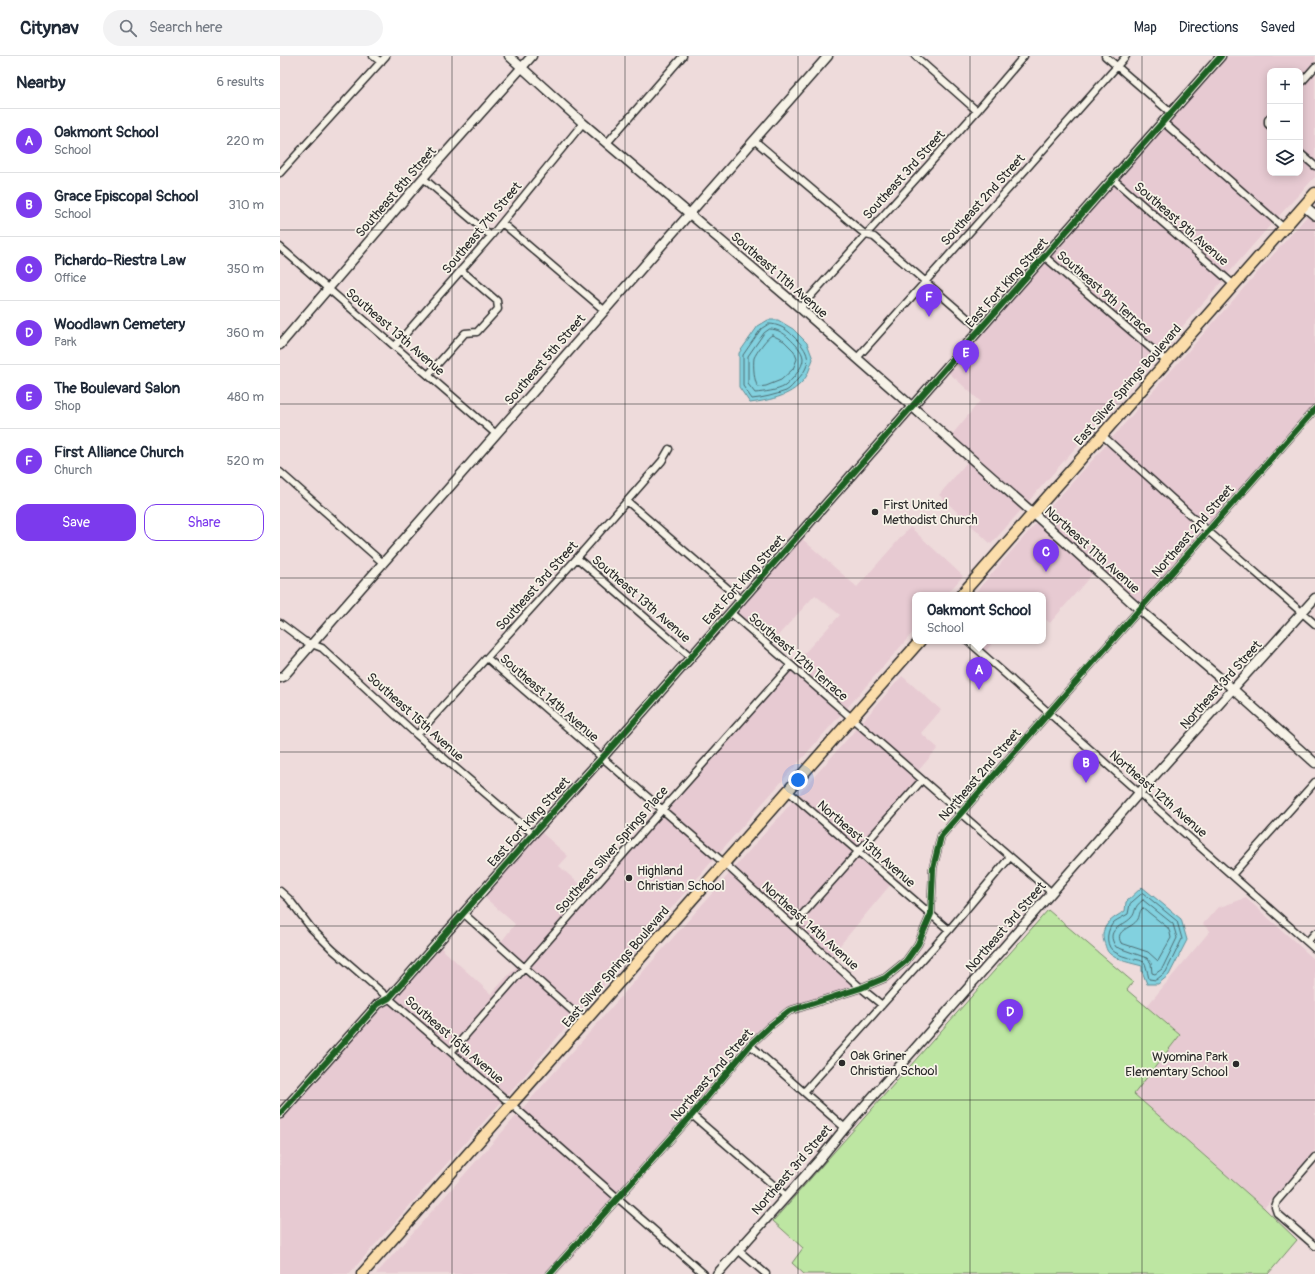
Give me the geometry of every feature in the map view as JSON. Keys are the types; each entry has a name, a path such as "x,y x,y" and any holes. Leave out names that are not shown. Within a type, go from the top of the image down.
{"main road":[{"name":"East Silver Springs Boulevard","path":"964,592 1315,193"},
{"path":"1304,206 1315,215"},
{"name":"East Silver Springs Boulevard","path":"362,1274 917,644"}],"street":[{"path":"373,56 381,62"},
{"path":"280,173 386,56"},
{"name":"Southeast 11th Avenue","path":"509,56 583,123 800,308 911,408 1033,513"},
{"name":"Southeast 8th Street","path":"280,345 423,178 532,56"},
{"path":"607,143 683,56"},
{"name":"Southeast 5th Street","path":"280,678 283,677 828,56"},
{"name":"Southeast 3rd Street","path":"800,308 977,111 1024,56"},
{"path":"1106,56 1171,113"},
{"name":"Southeast 2nd Street","path":"857,358 1126,56"},
{"name":"East Fort King Street","path":"280,1114 378,1004 389,998 1221,56"},
{"path":"917,57 977,111"},
{"path":"1303,81 1315,67"},
{"path":"1163,122 1284,228"},
{"name":"Southeast 7th Street","path":"395,346 502,223 583,123"},
{"path":"754,140 866,235 874,237 980,330"},
{"path":"1303,156 1315,166"},
{"path":"423,178 491,236"},
{"name":"Southeast 9th Avenue","path":"1113,179 1234,285"},
{"path":"502,223 604,310"},
{"name":"Southeast 13th Avenue","path":"280,247 496,434"},
{"name":"Southeast 9th Terrace","path":"1045,257 1166,361"},
{"path":"428,375 465,333 476,332 498,309 497,301 461,270"},
{"name":"Northeast 2nd Street","path":"550,1274 692,1115 750,1045 770,1026 789,1012 861,988 885,978 908,959 918,944 931,914 933,868 942,836 1139,608 1315,410"},
{"path":"1102,435 1208,531 1315,624"},
{"name":"Southeast 3rd Street","path":"417,735 577,558 662,461 669,449"},
{"path":"280,472 383,563"},
{"name":"Southeast 12th Terrace","path":"627,501 741,600"},
{"name":"Northeast 11th Avenue","path":"1033,513 1315,763"},
{"name":"Southeast 13th Avenue","path":"577,558 691,657"},
{"name":"Northeast 3rd Street","path":"717,1274 819,1160 845,1128 1140,792 1315,598"},
{"name":"Southeast 12th Terrace","path":"730,612 1052,893"},
{"name":"Southeast 15th Avenue","path":"280,623 304,642 322,648 417,735 533,834"},
{"name":"Northeast 12th Avenue","path":"971,644 1140,792 1315,949"},
{"name":"Southeast 14th Avenue","path":"487,658 724,863"},
{"name":"Southeast Silver Springs Place","path":"451,1052 524,967 791,665"},
{"path":"793,925 922,780"},
{"path":"1232,874 1315,782"},
{"name":"Northeast 13th Avenue","path":"788,791 949,930"},
{"path":"804,1092 949,930 1010,857"},
{"name":"Northeast 14th Avenue","path":"724,863 861,988 882,1005"},
{"name":"Southeast 16th Avenue","path":"280,891 289,899 312,928 333,950 704,1274"},
{"path":"463,913 585,1022"},
{"path":"1307,942 1315,933"},
{"path":"908,959 916,966"},
{"path":"750,1045 845,1128"},
{"path":"692,1115 786,1196"},
{"path":"1315,1157 1277,1201 1275,1207 1277,1213 1315,1246"},
{"path":"738,1250 766,1274"}],"shaded area":[{"path":"1226,56 1315,56 1315,61 1303,75 1303,68 1267,68 1267,115 1264,116 1263,120 1267,128 1267,176 1303,176 1303,160 1315,170 1315,177 1277,218 1167,122"},
{"path":"1315,72 1315,162 1303,152 1303,86"},
{"path":"1163,127 1273,222 1227,275 1118,179"},
{"path":"1113,184 1223,280 1160,352 1050,257"},
{"path":"1309,214 1315,219 1315,403 1208,527 1111,439"},
{"path":"1046,261 1156,356 1027,503 950,437 980,401 948,372"},
{"path":"1107,444 1204,531 1139,604 1042,516"},
{"path":"968,461 1023,508 991,544 939,495"},
{"path":"1038,521 1094,572 1050,623 1046,620 1046,592 976,592"},
{"path":"910,527 963,576 949,592 912,592 912,633 847,708 794,664 840,615 815,595 771,643 736,611 801,538 857,587"},
{"path":"976,644 992,644 985,652"},
{"path":"792,669 842,713 718,854 667,810"},
{"path":"902,676 941,710 921,733 938,748 917,772 862,722"},
{"path":"858,727 917,780 858,848 798,795"},
{"path":"794,800 854,852 792,920 734,868"},
{"path":"663,814 714,859 580,1013 529,967"},
{"path":"540,831 568,856 559,866 586,890 595,880 524,962 501,942 515,924 483,896"},
{"path":"859,857 891,884 831,956 798,925"},
{"path":"730,873 855,986 788,1008 767,1024 750,1041 690,1112 617,1193 522,1109"},
{"name":"Wyomina Park Elementary School","path":"1246,898 1315,960 1315,1150 1264,1208 1134,1094 1180,1035 1147,1006 1210,931 1203,924 1217,908"},
{"path":"439,946 491,994 518,965 520,967 450,1047 394,998"},
{"path":"525,971 575,1017 507,1096 455,1051"},
{"path":"389,1002 503,1100 349,1274 280,1274 280,1120 380,1007"},
{"path":"518,1114 613,1198 545,1274 376,1274"},
{"path":"604,1219 558,1274 554,1274"}],"green space":[{"path":"1048,910 1133,982 1127,990 1180,1035 1134,1094 1264,1208 1297,1240 1268,1274 804,1274 792,1263 803,1248 773,1221"}],"water":[{"path":"768,320 778,320 793,329 807,343 813,359 806,377 795,389 781,396 750,403 739,387 739,353 758,326"},
{"path":"1142,887 1181,919 1187,940 1169,975 1158,984 1147,984 1142,971 1142,966 1121,960 1110,954 1107,950 1103,936 1103,931 1108,923 1125,911 1126,902"}],"cycle path":[{"path":"280,1114 378,1004 389,998 1221,56"},
{"path":"550,1274 692,1115 750,1045 770,1026 789,1011 861,988 885,978 906,961 918,944 931,914 933,868 941,836 1315,409"}],"place":[{"name":"First Alliance Church","path":"929,317"},
{"name":"The Boulevard Salon","path":"966,373"},
{"name":"First United Methodist Church","path":"875,512"},
{"name":"Pichardo-Riestra Law","path":"1046,572"},
{"name":"Oakmont School","path":"979,690"},
{"name":"Grace Episcopal School","path":"1086,783"},
{"name":"Highland Christian School","path":"629,878"},
{"name":"Woodlawn Cemetery","path":"1010,1032"},
{"name":"Oak Griner Christian School","path":"842,1063"},
{"name":"Wyomina Park Elementary School","path":"1236,1064"}]}
